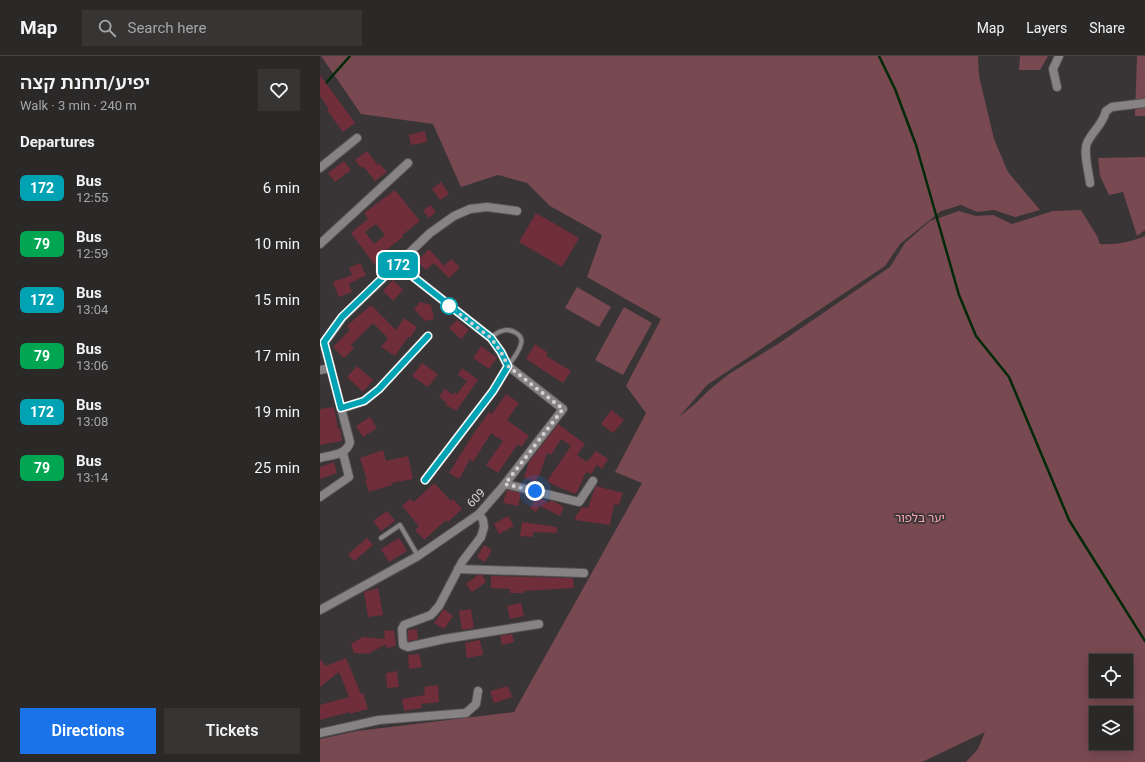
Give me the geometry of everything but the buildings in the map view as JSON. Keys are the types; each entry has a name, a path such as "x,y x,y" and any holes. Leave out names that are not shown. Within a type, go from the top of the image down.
{"street":[{"path":"1057,87 1053,69 1059,56"},
{"path":"1090,183 1086,144 1103,121 1106,111 1112,107 1145,104"},
{"path":"320,168 357,138"},
{"path":"320,244 408,163"},
{"path":"320,458 343,453 348,448 350,442 331,368 322,342 342,317 430,233 454,216 470,209 487,207 517,212"},
{"path":"397,264 491,338 501,352 508,366 493,391 425,480"},
{"path":"341,408 364,401 379,389 428,336"},
{"name":"609","path":"320,610 418,556 479,514 505,484 563,409 508,366"},
{"path":"320,370 331,368"},
{"path":"320,497 349,477 343,453"},
{"path":"505,484 579,502 593,481"},
{"path":"479,514 483,520 484,527 481,537 462,562 439,606 431,615 404,625 402,630 403,645 408,647 444,639 539,624"},
{"path":"458,569 584,572"},
{"path":"320,733 379,720 466,714 476,704 478,691"}],"lane":[{"path":"491,338 502,330 510,330 518,333 521,337 522,342 520,350 508,366"},
{"path":"380,538 400,525 418,556"}],"green space":[{"name":"יער בלפור","path":"321,56 978,56 979,76 994,139 1008,172 1040,210 1015,217 994,210 977,212 961,205 941,211 900,244 885,266 707,385 679,417 729,374 778,344 890,267 905,243 930,221 959,211 976,216 993,215 1012,224 1053,211 1081,210 1097,236 1100,244 1123,243 1145,236 1145,762 966,762 978,749 985,732 922,762 320,762 320,739 357,731 514,712 642,483 615,472 646,413 626,386 661,319 587,277 602,235 550,206 527,183 498,175 461,187 433,124 361,114"},
{"path":"1020,56 1048,56 1040,70 1019,70"},
{"path":"1137,56 1145,56 1145,116 1135,116"},
{"path":"1145,157 1145,230 1137,236 1123,192 1109,195 1100,176 1098,158"},
{"path":"577,287 611,307 599,327 565,308"},
{"path":"624,307 652,323 623,375 595,360"}],"waterway":[{"path":"320,90 350,56"},
{"path":"879,56 895,89 916,145 959,295 976,336 1009,377 1069,520 1145,641"}],"bus line":[{"name":"172","path":"425,480 493,391 508,366 501,352 491,338 397,264 342,317 324,342 341,408 349,407 364,401 379,389 428,336"}],"route":[{"path":"449,306 491,338 501,352 508,366 563,409 505,484 535,491"}]}
